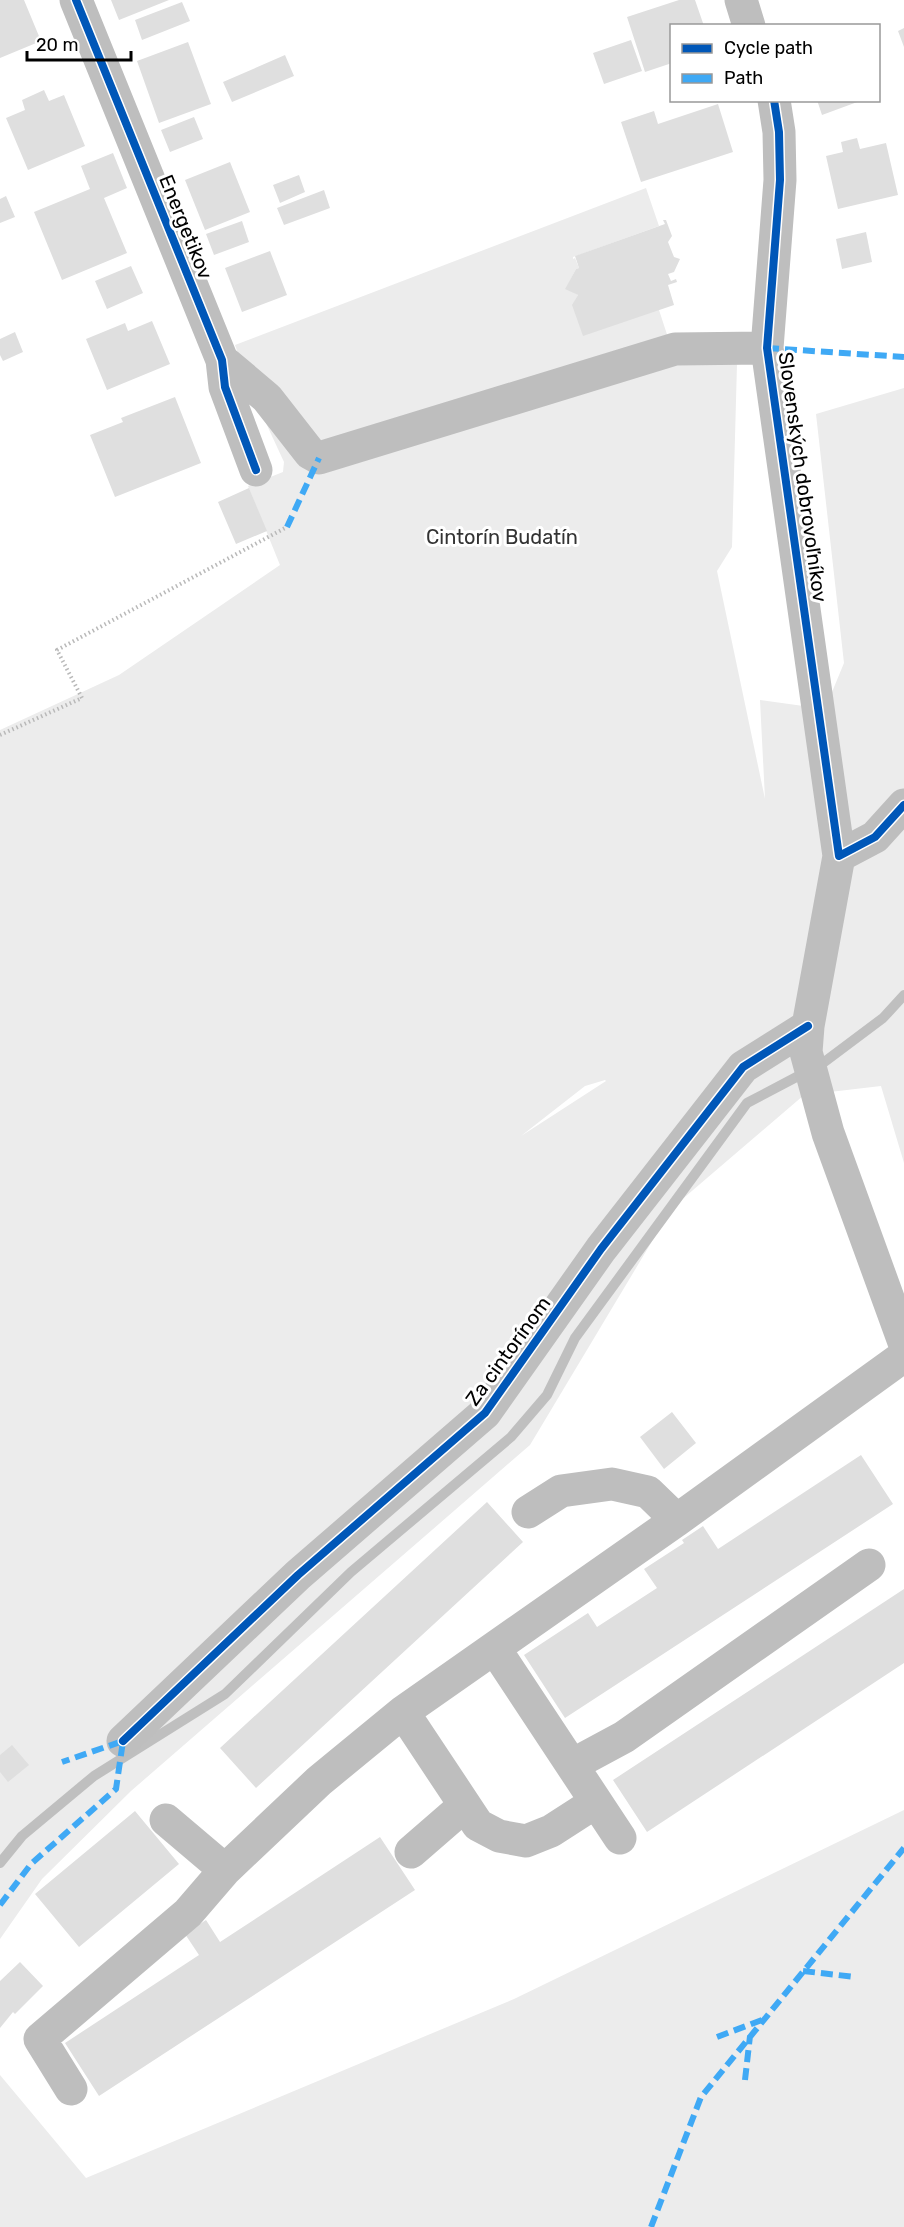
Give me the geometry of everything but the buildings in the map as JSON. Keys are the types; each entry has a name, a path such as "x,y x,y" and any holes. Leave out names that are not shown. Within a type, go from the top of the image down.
{"street":[{"name":"Energetikov","path":"76,0 222,360 225,387 256,470"},
{"path":"741,0 748,24"},
{"name":"Slovenských dobrovoľníkov","path":"774,102 779,132 780,180 767,348 839,856 807,1039"},
{"path":"222,360 267,398 310,453 319,458 675,349 767,348"},
{"path":"839,856 875,837 904,805"},
{"path":"807,1039 815,1085 828,1133 904,1342"},
{"name":"Za cintorínom","path":"123,1741 298,1575 485,1413 601,1249 743,1067 807,1039"},
{"path":"71,2089 40,2039 188,1913 225,1870 319,1781 403,1712 677,1520 904,1356"},
{"path":"528,1512 561,1491 612,1484 648,1492 677,1520"},
{"path":"572,1765 624,1737 869,1565"},
{"path":"495,1649 620,1838"},
{"path":"403,1712 478,1825 499,1836 526,1841 551,1832 596,1802"},
{"path":"411,1852 464,1806"},
{"path":"166,1820 225,1870"}],"path":[{"path":"0,735 82,698 57,650 287,526"}],"green space":[{"name":"Cintorín Budatín","path":"646,188 659,226 573,257 579,268 576,269 566,288 578,295 573,305 659,310 676,362 737,364 732,547 717,571 765,799 760,700 825,709 844,663 816,414 904,388 904,1163 881,1086 804,1095 672,1208 530,1445 131,1791 42,1879 0,1939 0,730 119,675 280,565 248,486 283,472 284,462 253,395 235,345","holes":["606,1081 521,1136 585,1086"]},
{"path":"904,1810 904,2227 0,2227 0,2075 86,2178 514,1999"}],"waterway":[{"path":"0,1863 22,1836 94,1776 225,1694 351,1572 511,1437 547,1395 575,1338 747,1103 823,1063 883,1018 904,995"}],"marked path":[{"path":"767,348 904,357"},
{"path":"287,527 319,458"},
{"path":"0,1905 31,1864 116,1789 123,1741 62,1762"},
{"path":"651,2227 701,2097 904,1848"},
{"path":"803,1971 855,1977"},
{"path":"717,2037 762,2020"},
{"path":"745,2080 750,2036"}],"cycle path":[{"path":"76,0 222,360 225,387 256,470"},
{"path":"774,102 779,132 780,180 767,348 839,856 875,837 904,805"},
{"path":"123,1741 298,1575 485,1413 601,1249 743,1067 808,1026"}]}
